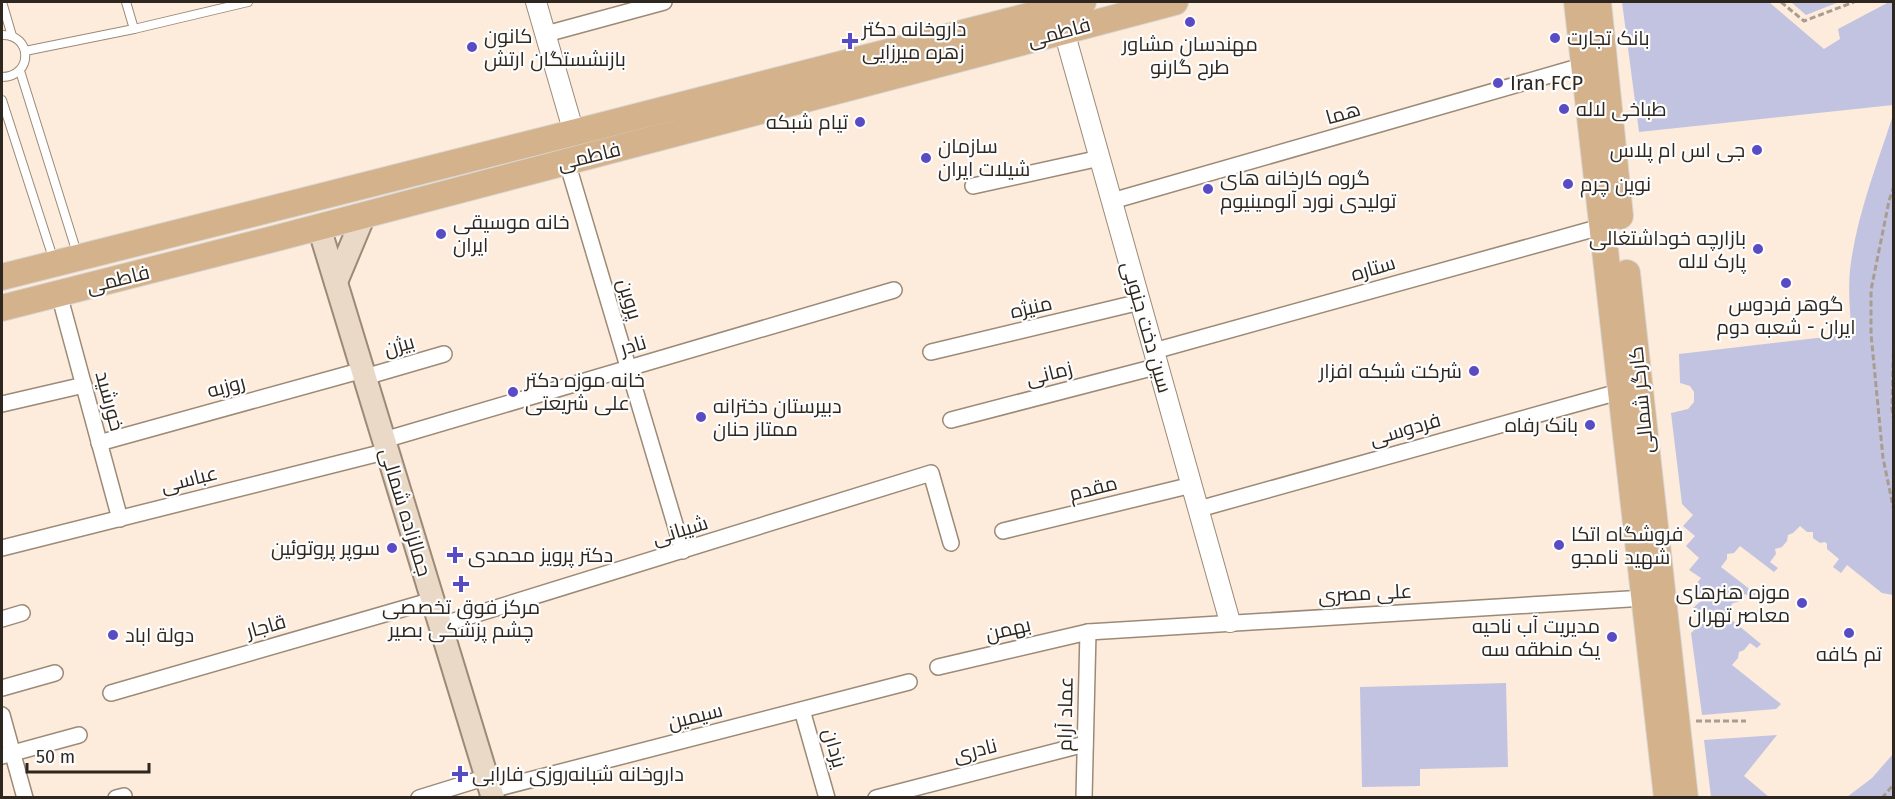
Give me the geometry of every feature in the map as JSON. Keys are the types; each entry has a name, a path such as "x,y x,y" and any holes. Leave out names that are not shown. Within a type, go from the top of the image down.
{"main road":[{"name":"فاطمی","path":"2,308 574,160 1059,14 1083,2"},
{"name":"فاطمی","path":"2,277 1059,14 1175,2"},
{"path":"1577,2 1594,63"},
{"path":"1594,63 1598,2"},
{"name":"کارگر شمالی","path":"1594,63 1654,597 1684,798"},
{"path":"574,133 574,160"},
{"path":"310,199 319,227"},
{"path":"336,282 364,215"},
{"name":"جمالزاده شمالی","path":"319,227 490,788"},
{"path":"1654,597 1667,798"}],"street":[{"path":"536,2 574,133"},
{"path":"546,34 664,2"},
{"name":"سین دخت جنوبی","path":"1059,14 1230,622"},
{"name":"هما","path":"1112,201 1594,63"},
{"path":"973,186 1100,158"},
{"name":"پروین","path":"574,160 628,368 683,551"},
{"name":"ستاره","path":"1156,359 1612,224"},
{"name":"نادر","path":"386,446 628,368 894,290"},
{"name":"خورشید","path":"58,294 120,519"},
{"name":"منیژه","path":"931,352 1140,302"},
{"name":"بیژن","path":"364,374 444,354"},
{"name":"زمانی","path":"951,420 1156,359"},
{"name":"روزبه","path":"99,443 364,374"},
{"path":"2,404 84,385"},
{"name":"فردوسی","path":"1199,508 1631,388"},
{"name":"عباسی","path":"2,548 120,519 386,446"},
{"name":"شیبانی","path":"441,625 931,473 951,543"},
{"name":"مقدم","path":"1004,531 1192,485"},
{"name":"علی مصری","path":"1088,632 1654,597"},
{"name":"قاجار","path":"111,693 433,600"},
{"path":"2,618 22,613"},
{"name":"بهمن","path":"938,667 1088,632"},
{"name":"عماد آرام","path":"1084,798 1088,632"},
{"path":"2,687 55,673"},
{"name":"سیمین","path":"419,798 490,788 909,682"},
{"name":"یزدان","path":"802,710 827,798"},
{"path":"2,714 7,754 25,798"},
{"path":"7,754 79,735"},
{"name":"نادری","path":"876,798 1085,744"}],"lane":[{"path":"2,2 12,36 25,51 24,65 20,70 14,75 2,77"},
{"path":"126,2 134,29"},
{"path":"25,51 134,29 248,2"},
{"path":"2,35 12,36"},
{"path":"20,70 67,261"},
{"path":"2,100 67,261"}],"path":[{"path":"1781,2 1804,21 1854,2"},
{"path":"1893,186 1871,290 1870,334 1883,458 1893,511"},
{"path":"1893,326 1893,422"},
{"path":"1692,721 1746,721"},
{"path":"1882,798 1893,784"}],"shaded area":[{"path":"1622,2 1769,2 1824,49 1840,39 1838,29 1893,2 1893,105 1639,132"},
{"path":"1791,2 1839,2 1806,15"},
{"path":"1893,115 1893,595 1882,593 1847,565 1841,573 1833,567 1839,559 1827,549 1827,544 1820,543 1813,538 1813,532 1807,532 1800,526 1788,535 1782,547 1775,549 1776,554 1770,562 1778,568 1774,572 1740,546 1734,553 1727,554 1727,559 1721,567 1756,594 1752,599 1745,594 1738,602 1733,603 1731,605 1733,609 1727,616 1761,644 1757,648 1750,643 1739,652 1738,658 1732,665 1781,704 1776,709 1702,715 1691,633 1703,621 1693,608 1703,599 1692,590 1701,578 1689,570 1699,558 1686,546 1695,536 1683,526 1693,515 1682,504 1671,413 1688,409 1694,402 1694,392 1690,386 1680,383 1679,354 1852,334 1849,286 1853,250 1868,191"},
{"path":"1506,683 1508,767 1420,769 1420,786 1362,787 1360,687"},
{"path":"1777,735 1744,776 1769,797 1711,797 1704,740"},
{"path":"1893,754 1893,797 1847,797 1872,778"}],"place":[{"name":"مهندسان مشاور طرح گارنو","path":"1190,22"},
{"name":"بانک تجارت","path":"1555,38"},
{"name":"داروخانه دکتر زهره میرزایی","path":"850,41"},
{"name":"کانون بازنشستگان ارتش","path":"472,47"},
{"name":"Iran FCP","path":"1498,83"},
{"name":"طباخی لاله","path":"1564,109"},
{"name":"تیام شبکه","path":"860,122"},
{"name":"جی اس ام پلاس","path":"1757,150"},
{"name":"سازمان شیلات ایران","path":"926,158"},
{"name":"نوین چرم","path":"1568,184"},
{"name":"گروه کارخانه های تولیدی نورد آلومینیوم","path":"1208,189"},
{"name":"خانه موسیقی ایران","path":"441,234"},
{"name":"بازارچه خوداشتغالی پارک لاله","path":"1758,249"},
{"name":"گوهر فردوس ایران - شعبه دوم","path":"1786,283"},
{"name":"شرکت شبکه افزار","path":"1474,371"},
{"name":"خانه موزه دکتر علی شریعتی","path":"513,392"},
{"name":"دبیرستان دخترانه ممتاز حنان","path":"701,417"},
{"name":"بانک رفاه","path":"1590,425"},
{"name":"فروشگاه اتکا شهید نامجو","path":"1559,545"},
{"name":"سوپر پروتوئین","path":"392,548"},
{"name":"دکتر پرویز محمدی","path":"455,555"},
{"name":"مرکز فوق تخصصی چشم پزشکی بصیر","path":"461,584"},
{"name":"موزه هنرهای معاصر تهران","path":"1802,603"},
{"name":"تم کافه","path":"1849,633"},
{"name":"دولة اباد","path":"113,635"},
{"name":"مدیریت آب ناحیه یک منطقه سه","path":"1612,637"},
{"name":"داروخانه شبانه‌روزی فارابی","path":"460,774"}]}
